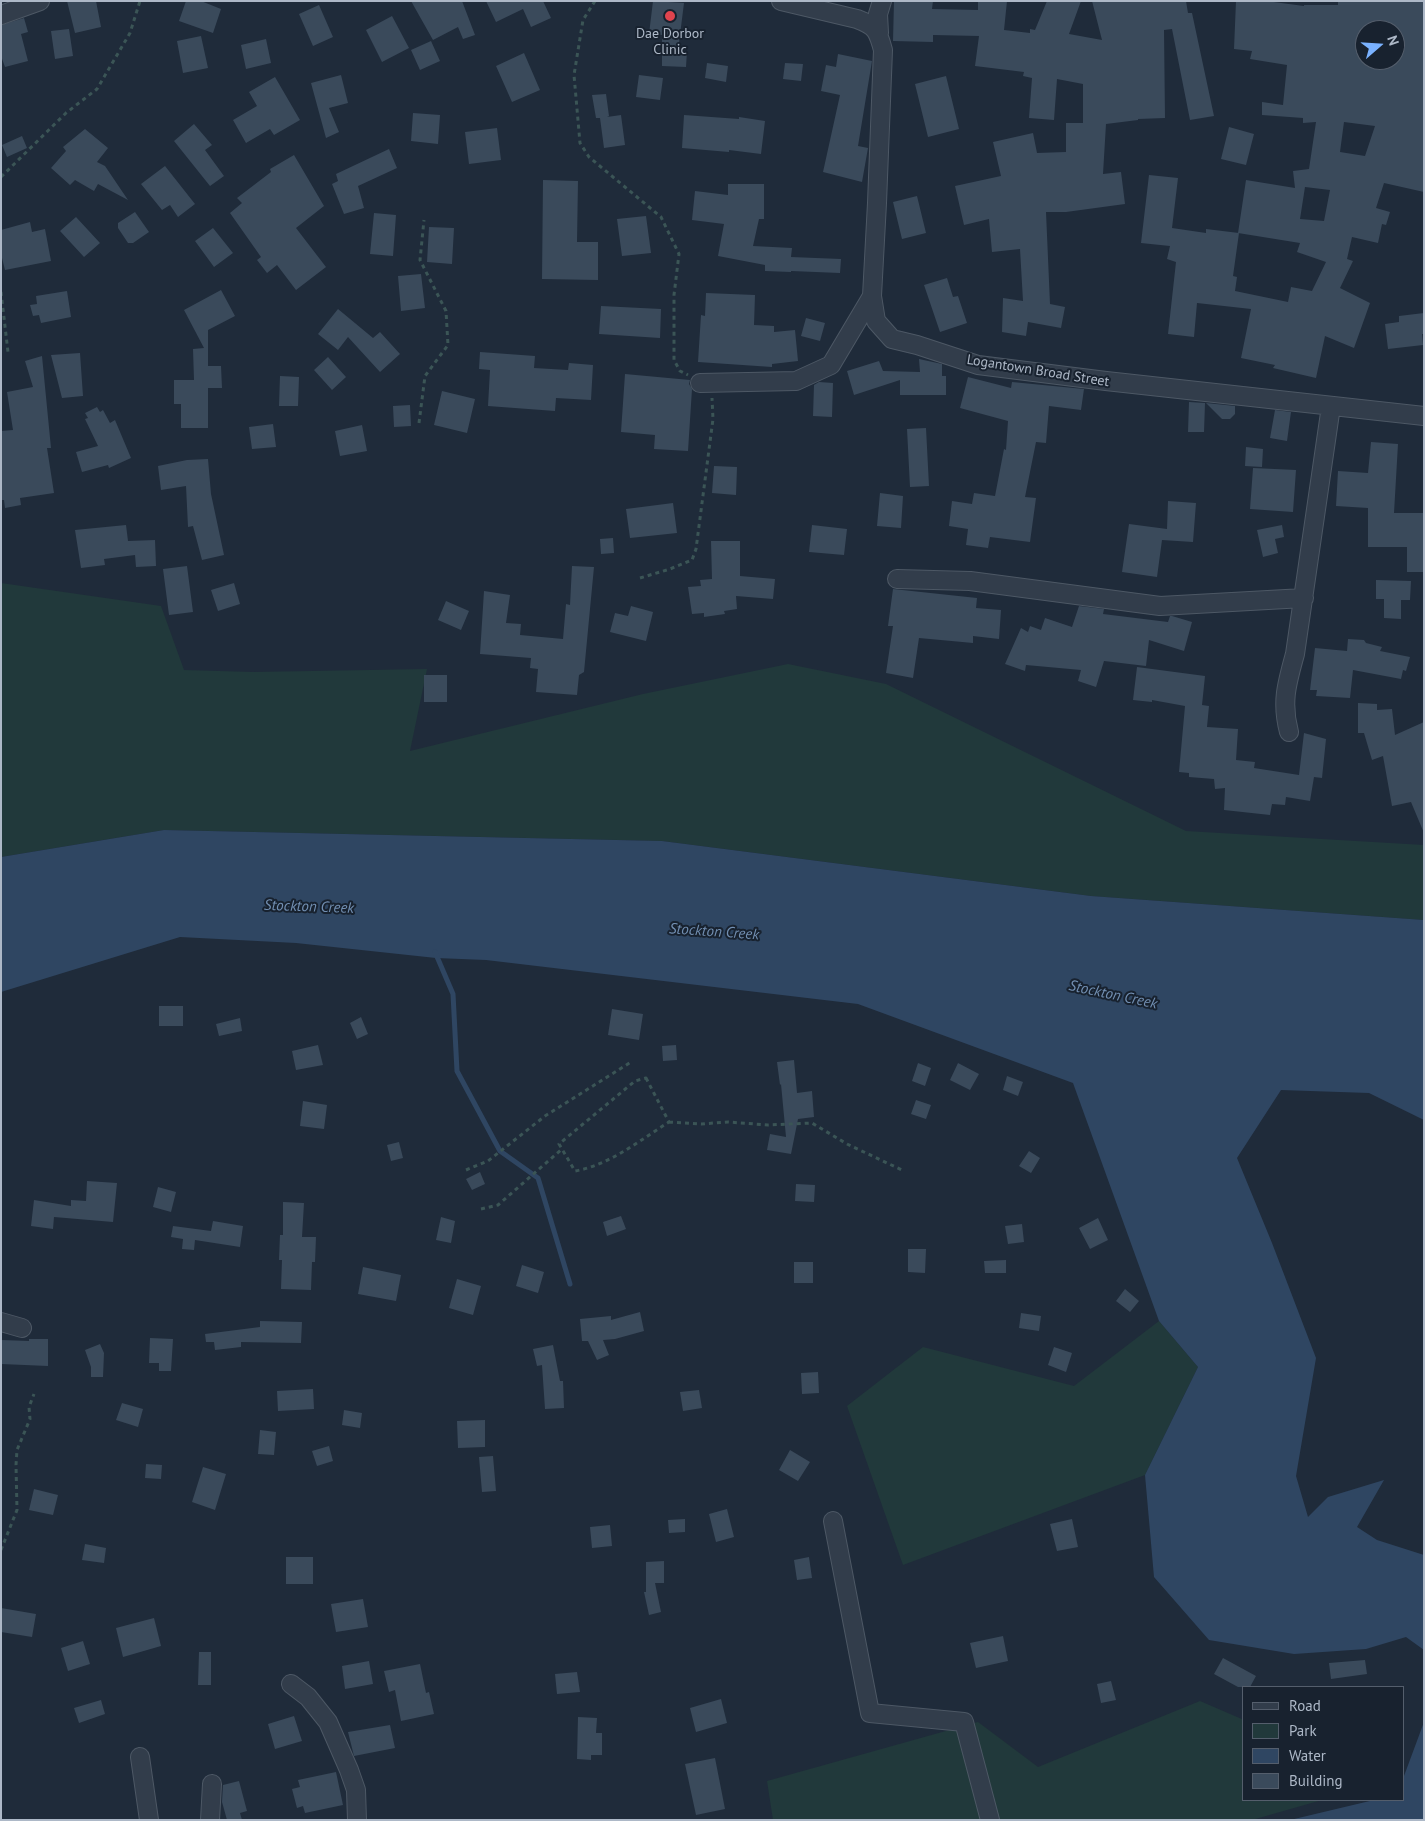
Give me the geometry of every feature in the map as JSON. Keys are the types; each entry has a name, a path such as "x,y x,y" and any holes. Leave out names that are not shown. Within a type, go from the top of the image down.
{"street":[{"path":"1,15 40,1"},
{"path":"781,1 857,19 868,23 879,34"},
{"name":"Logantown Broad Street","path":"882,1 878,14 882,60 872,296 876,322 892,340 917,345 978,365 1424,416"},
{"path":"700,383 796,381 831,365 872,296"},
{"path":"1289,732 1285,717 1286,685 1295,654 1331,406"},
{"path":"897,579 970,581 1160,606 1304,598"},
{"path":"1,1322 22,1328"},
{"path":"833,1521 870,1713 964,1722 990,1820"},
{"path":"291,1684 308,1697 328,1722 356,1790 357,1820"},
{"path":"140,1757 149,1820"},
{"path":"210,1820 212,1784"}],"path":[{"path":"1,177 66,113 97,89 130,33 140,1"},
{"path":"595,1 583,20 574,75 580,143 589,157 661,217 679,254 674,294 674,360 680,371 700,383 712,398 713,419 696,549 692,560 640,578"},
{"path":"419,423 425,376 448,345 446,311 420,260 424,220"},
{"path":"1,292 8,352"},
{"path":"466,1170 488,1161 545,1116 631,1062"},
{"path":"669,1122 646,1078 635,1081 558,1144 575,1171 593,1168 616,1156 669,1122 701,1124 728,1122 768,1124 812,1123 863,1152 904,1171"},
{"path":"481,1209 498,1206 562,1149"},
{"path":"1,1550 18,1510 17,1450 30,1419 29,1407 34,1394"}],"green space":[{"path":"1,583 161,606 184,670 253,672 427,669 410,751 643,694 788,664 886,684 1186,831 1424,845 1424,920 1091,896 662,841 164,830 1,857"},
{"path":"1159,1321 1198,1367 1145,1475 903,1565 847,1406 923,1347 1074,1386"},
{"path":"1200,1701 1242,1719 1242,1801 1318,1801 1252,1820 773,1820 767,1781 978,1722 1038,1767"}],"water":[{"name":"Stockton Creek","path":"164,830 662,841 1091,896 1424,920 1424,1120 1369,1093 1281,1090 1237,1158 1316,1358 1296,1476 1308,1517 1328,1497 1384,1480 1357,1527 1377,1540 1424,1555 1424,1650 1406,1637 1366,1649 1294,1654 1209,1640 1154,1577 1145,1475 1198,1367 1159,1321 1073,1083 858,1004 486,960 436,958 296,943 180,937 1,992 1,857"},
{"path":"1424,1722 1424,1820 1290,1820 1370,1801 1405,1801 1405,1773"}],"building":[{"path":"67,1 96,1 101,27 75,33"},
{"path":"186,1 201,1 221,9 213,33 179,21"},
{"path":"411,1 462,1 475,35 463,39 458,27 433,40"},
{"path":"486,1 543,1 551,18 531,27 523,9 496,22"},
{"name":"Dae Dorbor Clinic","path":"653,1 684,3 678,51 687,51 686,67 662,66 662,35 649,34"},
{"path":"894,1 933,1 932,9 978,10 978,1 1007,1 1004,30 1030,33 1030,29 1035,30 1047,1 1081,1 1069,34 1102,40 1092,1 1186,1 1188,13 1192,13 1214,116 1190,120 1172,29 1164,30 1165,118 1138,119 1106,124 1103,174 1121,172 1125,204 1066,212 1046,212 1050,304 1065,307 1061,328 1028,322 1026,336 1002,332 1003,298 1023,301 1020,249 992,252 989,219 964,225 955,186 1001,176 993,142 1033,133 1037,153 1066,152 1066,123 1083,123 1083,84 1057,79 1054,120 1029,118 1032,78 1023,76 1024,72 975,66 979,36 933,35 933,42 893,41"},
{"path":"1236,1 1266,1 1304,6 1338,5 1338,1 1424,1 1424,192 1384,183 1376,208 1390,212 1386,225 1382,224 1378,243 1352,237 1347,259 1353,261 1340,288 1370,303 1354,348 1325,336 1316,378 1273,368 1275,365 1241,358 1251,309 1197,303 1194,337 1168,334 1176,262 1167,259 1170,246 1141,243 1149,175 1178,178 1172,228 1206,233 1206,229 1238,233 1246,180 1295,188 1293,171 1309,169 1316,122 1303,123 1303,118 1262,115 1262,102 1283,105 1287,65 1250,59 1252,51 1234,49","holes":["1344,122 1375,126 1365,156 1340,152","1305,187 1330,190 1324,221 1300,219","1239,233 1300,243 1297,252 1326,262 1312,291 1291,287 1288,302 1235,291 1237,277 1233,276"]},
{"path":"319,5 333,37 313,46 299,14"},
{"path":"392,16 409,48 382,62 366,30"},
{"path":"24,18 28,32 21,34 28,61 5,67 1,56 1,25"},
{"path":"69,29 73,56 55,59 51,31"},
{"path":"201,36 208,68 183,73 177,41"},
{"path":"266,39 271,63 246,69 241,45"},
{"path":"431,41 440,61 420,70 411,50"},
{"path":"524,53 540,90 512,102 496,66"},
{"path":"838,54 872,61 858,146 868,148 862,182 823,172 840,95 821,91 826,65 836,67"},
{"path":"707,63 728,66 726,82 705,78"},
{"path":"785,63 803,64 801,81 783,79"},
{"path":"341,75 348,103 329,108 339,132 326,138 311,83"},
{"path":"639,75 663,78 660,100 636,97"},
{"path":"946,76 959,129 928,137 915,84"},
{"path":"275,77 300,120 274,135 270,129 246,143 233,120 257,106 249,92"},
{"path":"606,94 609,116 607,117 621,115 625,145 604,148 600,118 596,118 592,95"},
{"path":"413,113 440,115 438,144 411,141"},
{"path":"684,115 739,119 739,117 765,121 761,154 729,150 729,152 682,148"},
{"path":"194,124 212,145 205,150 224,176 210,186 174,141"},
{"path":"1229,127 1254,134 1246,165 1221,159"},
{"path":"497,128 501,160 469,164 465,132"},
{"path":"85,129 108,148 97,162 105,166 128,200 98,184 94,191 75,180 70,185 51,168 66,151 63,147"},
{"path":"22,136 27,148 7,157 2,145"},
{"path":"389,149 397,168 358,186 364,208 344,214 332,184 338,181 336,174"},
{"path":"294,155 324,206 296,228 326,267 296,290 277,265 267,273 257,260 261,257 230,213 242,203 237,198 271,172 270,169"},
{"path":"165,166 195,204 178,217 170,205 162,210 141,184"},
{"path":"543,180 578,181 577,242 598,242 598,280 542,279"},
{"path":"728,184 764,184 764,219 759,219 753,246 792,248 791,257 841,259 840,273 765,271 765,265 718,256 724,224 692,220 695,191 728,195"},
{"path":"917,196 926,233 902,239 893,202"},
{"path":"135,212 149,232 133,243 128,243 118,228 118,223"},
{"path":"374,213 396,215 393,256 370,254"},
{"path":"646,216 651,253 622,256 617,219"},
{"path":"76,217 100,243 84,257 60,231"},
{"path":"30,222 32,232 45,229 51,261 5,270 1,254 1,230"},
{"path":"429,227 454,228 452,264 427,262"},
{"path":"213,228 233,253 214,267 195,241"},
{"path":"421,274 425,308 401,311 398,276"},
{"path":"947,278 953,297 958,296 967,323 940,332 924,285"},
{"path":"221,290 235,316 208,330 208,366 221,366 222,388 208,388 208,428 181,428 181,404 174,404 174,380 194,380 193,349 204,348 184,310"},
{"path":"67,291 71,317 41,323 39,315 33,316 30,305 37,304 36,296"},
{"path":"706,293 755,295 754,325 774,326 774,332 795,330 798,361 772,364 772,367 698,362 701,315 705,316"},
{"path":"601,306 661,309 660,338 599,334"},
{"path":"338,309 373,338 380,332 400,354 380,372 348,337 338,350 318,334"},
{"path":"1424,313 1423,345 1388,349 1385,324 1399,322 1399,316"},
{"path":"806,318 825,323 820,341 801,336"},
{"path":"480,352 535,356 534,368 568,370 569,363 593,365 591,400 556,398 555,411 488,406 490,370 479,369"},
{"path":"80,353 83,396 62,398 51,355"},
{"path":"42,356 51,448 47,448 54,493 20,498 21,505 5,508 4,500 1,500 1,431 13,430 7,392 33,387 25,361"},
{"path":"328,357 346,377 332,390 314,370"},
{"path":"919,359 942,364 942,376 946,376 946,395 900,395 900,380 854,395 847,371 879,361 883,371 920,372"},
{"path":"625,374 690,380 689,384 692,389 688,451 654,449 655,435 621,432"},
{"path":"280,376 299,377 298,406 279,406"},
{"path":"968,377 1011,388 1012,382 1084,389 1081,410 1049,406 1046,443 1036,442 1025,497 1036,498 1030,542 990,537 988,548 966,545 968,529 949,526 952,501 972,504 974,493 995,496 1004,449 1006,450 1008,421 960,408"},
{"path":"819,382 833,383 832,417 813,416 814,385"},
{"path":"442,391 475,399 467,433 434,425"},
{"path":"1189,402 1205,403 1204,432 1188,432"},
{"path":"1206,403 1235,406 1235,414 1230,419 1222,419"},
{"path":"410,405 411,426 394,427 393,406"},
{"path":"97,407 100,412 103,410 110,423 115,420 131,458 109,468 108,465 82,472 76,452 98,446 85,419 88,418 85,413"},
{"path":"1275,410 1291,412 1287,441 1270,438"},
{"path":"273,424 276,447 252,449 249,427"},
{"path":"362,425 367,451 340,456 335,431"},
{"path":"926,428 929,486 910,487 907,429"},
{"path":"1371,442 1398,444 1394,513 1424,513 1424,572 1407,572 1407,547 1368,547 1368,508 1336,506 1338,471 1368,473"},
{"path":"1246,447 1263,449 1262,467 1245,466"},
{"path":"208,459 211,494 224,555 202,560 193,526 188,527 186,486 161,490 158,466 187,460"},
{"path":"714,466 737,467 736,495 712,493"},
{"path":"1253,468 1296,470 1293,512 1250,509"},
{"path":"880,493 903,496 901,528 877,526"},
{"path":"1168,501 1196,503 1193,542 1162,540 1157,577 1122,572 1129,524 1167,529"},
{"path":"673,503 677,533 630,538 626,509"},
{"path":"126,525 128,541 155,540 156,566 136,567 135,555 104,559 105,565 81,568 75,530"},
{"path":"812,525 847,529 844,555 809,552"},
{"path":"1282,525 1284,537 1275,539 1278,553 1263,557 1257,530"},
{"path":"613,538 614,553 601,554 600,539"},
{"path":"711,541 740,541 740,576 775,579 773,599 736,596 737,609 724,611 725,614 704,617 704,613 692,614 688,587 701,586 700,580 712,579"},
{"path":"187,566 193,612 169,615 163,569"},
{"path":"572,566 594,567 584,672 579,675 577,695 536,692 538,669 530,668 531,658 480,654 484,591 510,595 506,623 521,624 520,635 563,639 566,604 570,605"},
{"path":"1376,580 1411,581 1410,600 1401,600 1401,619 1384,618 1384,599 1376,599"},
{"path":"234,583 240,604 218,611 211,590"},
{"path":"893,589 977,598 976,608 1001,610 999,639 973,636 973,643 919,638 913,678 886,673 893,626 888,626"},
{"path":"446,601 469,611 461,630 438,620"},
{"path":"631,606 653,612 646,641 610,632 615,613 628,616"},
{"path":"1079,606 1104,609 1103,614 1168,622 1170,616 1172,616 1192,622 1184,651 1149,640 1146,666 1104,661 1096,687 1078,681 1081,670 1026,665 1025,671 1005,664 1021,628 1028,632 1030,626 1041,630 1045,618 1072,627"},
{"path":"1348,639 1364,640 1366,643 1382,647 1380,651 1410,657 1406,671 1403,670 1401,679 1353,670 1350,698 1316,696 1317,690 1310,690 1315,648 1347,651"},
{"path":"1137,667 1205,676 1202,705 1209,706 1207,727 1238,729 1236,760 1255,762 1254,768 1299,775 1304,733 1326,739 1322,778 1314,777 1310,801 1286,797 1285,805 1272,804 1270,815 1224,810 1225,788 1215,789 1214,779 1189,777 1189,773 1179,772 1185,706 1152,700 1152,702 1133,700"},
{"path":"424,675 447,675 447,702 424,702"},
{"path":"1358,703 1377,704 1377,710 1392,709 1395,735 1424,722 1424,833 1411,802 1392,806 1383,756 1372,760 1364,733 1358,733"},
{"path":"159,1006 183,1006 183,1026 159,1026"},
{"path":"612,1009 643,1014 639,1040 608,1035"},
{"path":"361,1017 368,1034 357,1039 350,1023"},
{"path":"240,1018 242,1031 219,1036 216,1024"},
{"path":"318,1045 323,1065 296,1070 292,1051"},
{"path":"676,1045 677,1060 663,1061 662,1046"},
{"path":"794,1060 797,1093 812,1091 814,1117 798,1119 791,1154 767,1150 770,1134 786,1137 777,1062"},
{"path":"918,1063 931,1068 925,1086 912,1081"},
{"path":"958,1063 979,1074 970,1090 950,1080"},
{"path":"1007,1076 1023,1082 1018,1096 1003,1090"},
{"path":"916,1100 931,1105 926,1119 911,1114"},
{"path":"303,1101 327,1105 324,1129 300,1126"},
{"path":"399,1142 403,1158 391,1161 387,1145"},
{"path":"1029,1151 1040,1158 1031,1173 1019,1166"},
{"path":"480,1172 485,1184 472,1190 466,1179"},
{"path":"87,1181 117,1183 113,1222 54,1217 53,1229 31,1226 34,1200 71,1206 71,1200 86,1201"},
{"path":"796,1184 815,1185 814,1202 795,1201"},
{"path":"158,1187 176,1192 171,1212 153,1207"},
{"path":"283,1202 304,1203 302,1237 316,1237 315,1262 312,1262 311,1290 281,1289 282,1260 279,1260 280,1235 283,1235"},
{"path":"621,1216 626,1229 607,1236 603,1222"},
{"path":"441,1217 455,1221 451,1243 436,1240"},
{"path":"1098,1218 1108,1240 1090,1249 1079,1228"},
{"path":"213,1221 243,1226 240,1247 195,1240 194,1250 182,1249 183,1239 171,1237 173,1226 211,1231"},
{"path":"1022,1224 1024,1242 1008,1244 1005,1226"},
{"path":"908,1249 926,1249 925,1273 908,1272"},
{"path":"1006,1260 1006,1273 985,1273 984,1261"},
{"path":"794,1262 813,1262 813,1283 794,1283"},
{"path":"522,1265 544,1272 538,1293 516,1286"},
{"path":"363,1267 401,1275 396,1301 358,1294"},
{"path":"457,1279 481,1286 473,1315 449,1308"},
{"path":"1125,1289 1139,1301 1130,1312 1116,1301"},
{"path":"640,1312 644,1331 615,1339 603,1340 609,1355 597,1360 588,1341 582,1341 580,1319 611,1316 611,1320"},
{"path":"1021,1313 1041,1316 1039,1331 1019,1328"},
{"path":"260,1321 302,1322 301,1343 241,1342 241,1347 215,1350 214,1342 206,1342 205,1334 260,1327"},
{"path":"150,1338 173,1339 171,1371 159,1371 159,1363 149,1363"},
{"path":"29,1339 48,1339 48,1366 1,1364 1,1340 29,1341"},
{"path":"100,1344 104,1353 103,1377 91,1377 91,1367 85,1350"},
{"path":"553,1345 560,1381 563,1381 564,1408 545,1409 542,1365 537,1366 533,1349"},
{"path":"1054,1347 1072,1353 1066,1372 1048,1365"},
{"path":"818,1372 819,1393 802,1394 801,1373"},
{"path":"313,1389 314,1409 278,1411 277,1391"},
{"path":"699,1390 702,1408 683,1411 680,1392"},
{"path":"122,1403 143,1409 138,1427 116,1420"},
{"path":"344,1410 362,1413 360,1428 342,1425"},
{"path":"485,1420 485,1447 458,1448 457,1421"},
{"path":"260,1430 276,1432 274,1455 258,1454"},
{"path":"329,1446 333,1461 317,1466 312,1451"},
{"path":"790,1450 810,1462 798,1481 779,1470"},
{"path":"493,1456 496,1491 482,1492 479,1457"},
{"path":"146,1464 162,1465 161,1479 145,1478"},
{"path":"203,1467 226,1474 215,1510 192,1502"},
{"path":"34,1489 58,1495 53,1515 29,1510"},
{"path":"727,1509 734,1537 716,1542 709,1514"},
{"path":"685,1519 685,1532 669,1533 668,1520"},
{"path":"1072,1519 1078,1547 1057,1551 1050,1524"},
{"path":"610,1525 612,1546 592,1548 590,1527"},
{"path":"85,1544 106,1548 104,1563 82,1560"},
{"path":"286,1557 313,1557 313,1584 286,1584"},
{"path":"809,1557 812,1578 797,1580 794,1560"},
{"path":"664,1561 664,1583 655,1583 661,1612 649,1615 644,1592 646,1592 646,1562"},
{"path":"363,1599 368,1627 336,1632 331,1604"},
{"path":"1,1608 36,1614 32,1637 1,1632"},
{"path":"154,1618 161,1646 123,1657 116,1628"},
{"path":"1003,1636 1008,1661 976,1668 970,1643"},
{"path":"83,1641 90,1664 68,1671 61,1648"},
{"path":"199,1652 211,1652 211,1685 198,1685"},
{"path":"1223,1658 1256,1676 1251,1686 1238,1687 1214,1674"},
{"path":"1365,1660 1367,1674 1331,1679 1329,1663"},
{"path":"369,1661 373,1684 345,1689 342,1666"},
{"path":"420,1664 426,1693 429,1692 434,1714 401,1721 395,1690 389,1692 384,1671"},
{"path":"577,1672 580,1692 557,1694 555,1674"},
{"path":"1111,1681 1116,1700 1101,1703 1097,1684"},
{"path":"721,1699 727,1723 696,1732 690,1708"},
{"path":"101,1700 105,1714 79,1723 74,1708"},
{"path":"294,1716 302,1741 275,1749 268,1724"},
{"path":"578,1717 597,1718 596,1733 602,1733 602,1755 591,1755 591,1760 577,1759"},
{"path":"390,1725 395,1748 354,1756 348,1732"},
{"path":"715,1758 725,1809 696,1815 685,1764"},
{"path":"336,1772 343,1805 305,1813 303,1806 297,1808 292,1789 300,1787 298,1780"},
{"path":"239,1781 247,1811 240,1813 242,1820 227,1820 222,1802 223,1785"}],"waterway":[{"path":"435,952 453,994 457,1071 500,1151 538,1178 570,1284"}],"place":[{"name":"Dae Dorbor Clinic","path":"670,16"}]}
